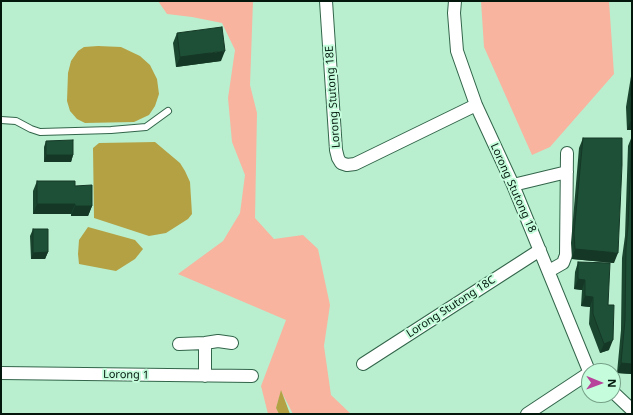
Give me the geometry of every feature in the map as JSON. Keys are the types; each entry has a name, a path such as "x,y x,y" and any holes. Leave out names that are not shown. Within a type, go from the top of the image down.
{"street":[{"name":"Lorong Stutong 18E","path":"326,1 336,150 341,163 347,166 355,164 476,105"},
{"name":"Lorong Stutong 18","path":"455,1 454,13 457,51 476,105 513,185 585,363"},
{"path":"549,271 563,262 566,255 567,153"},
{"path":"513,185 567,172"},
{"name":"Lorong Stutong 18C","path":"363,364 540,250"},
{"path":"179,344 205,344 218,341 232,343"},
{"path":"205,344 205,376"},
{"name":"Lorong 1","path":"1,373 252,376"},
{"path":"527,414 581,377"},
{"path":"621,400 632,410"}],"lane":[{"path":"1,120 16,121 40,132 111,130 146,126 168,111"}],"shaded area":[{"path":"158,1 253,1 250,85 257,113 255,218 274,239 303,235 318,249 330,305 324,346 331,395 351,414 293,414 281,391 276,408 279,414 268,414 261,386 286,320 178,274 223,241 240,213 245,175 232,142 228,98 235,50 222,23 167,14"},
{"path":"481,1 609,1 614,74 550,147 532,155 484,47"},
{"path":"84,47 121,47 140,56 150,65 157,79 159,94 155,106 149,115 134,122 85,123 77,119 70,111 67,101 68,73 71,61 78,51"},
{"path":"155,142 180,163 190,182 192,214 188,219 166,233 149,236 94,218 93,148 99,143"},
{"path":"88,227 135,240 143,249 135,259 116,271 79,264 79,240"},
{"path":"281,390 290,414 279,414 276,408"}],"building":[{"path":"222,27 225,51 180,57 177,33"},
{"path":"632,83 632,120 631,120 630,98"},
{"path":"632,136 632,364 621,363 625,320 626,248"},
{"path":"583,138 622,138 618,253 575,249 574,233"},
{"path":"73,140 73,155 46,155 46,141"},
{"path":"37,181 75,181 75,186 92,185 92,206 75,206 75,204 37,204"},
{"path":"33,229 48,229 48,252 33,253"},
{"path":"578,262 610,263 608,305 614,305 613,340 604,344 593,314 593,297 585,296 585,280 578,279"}]}
